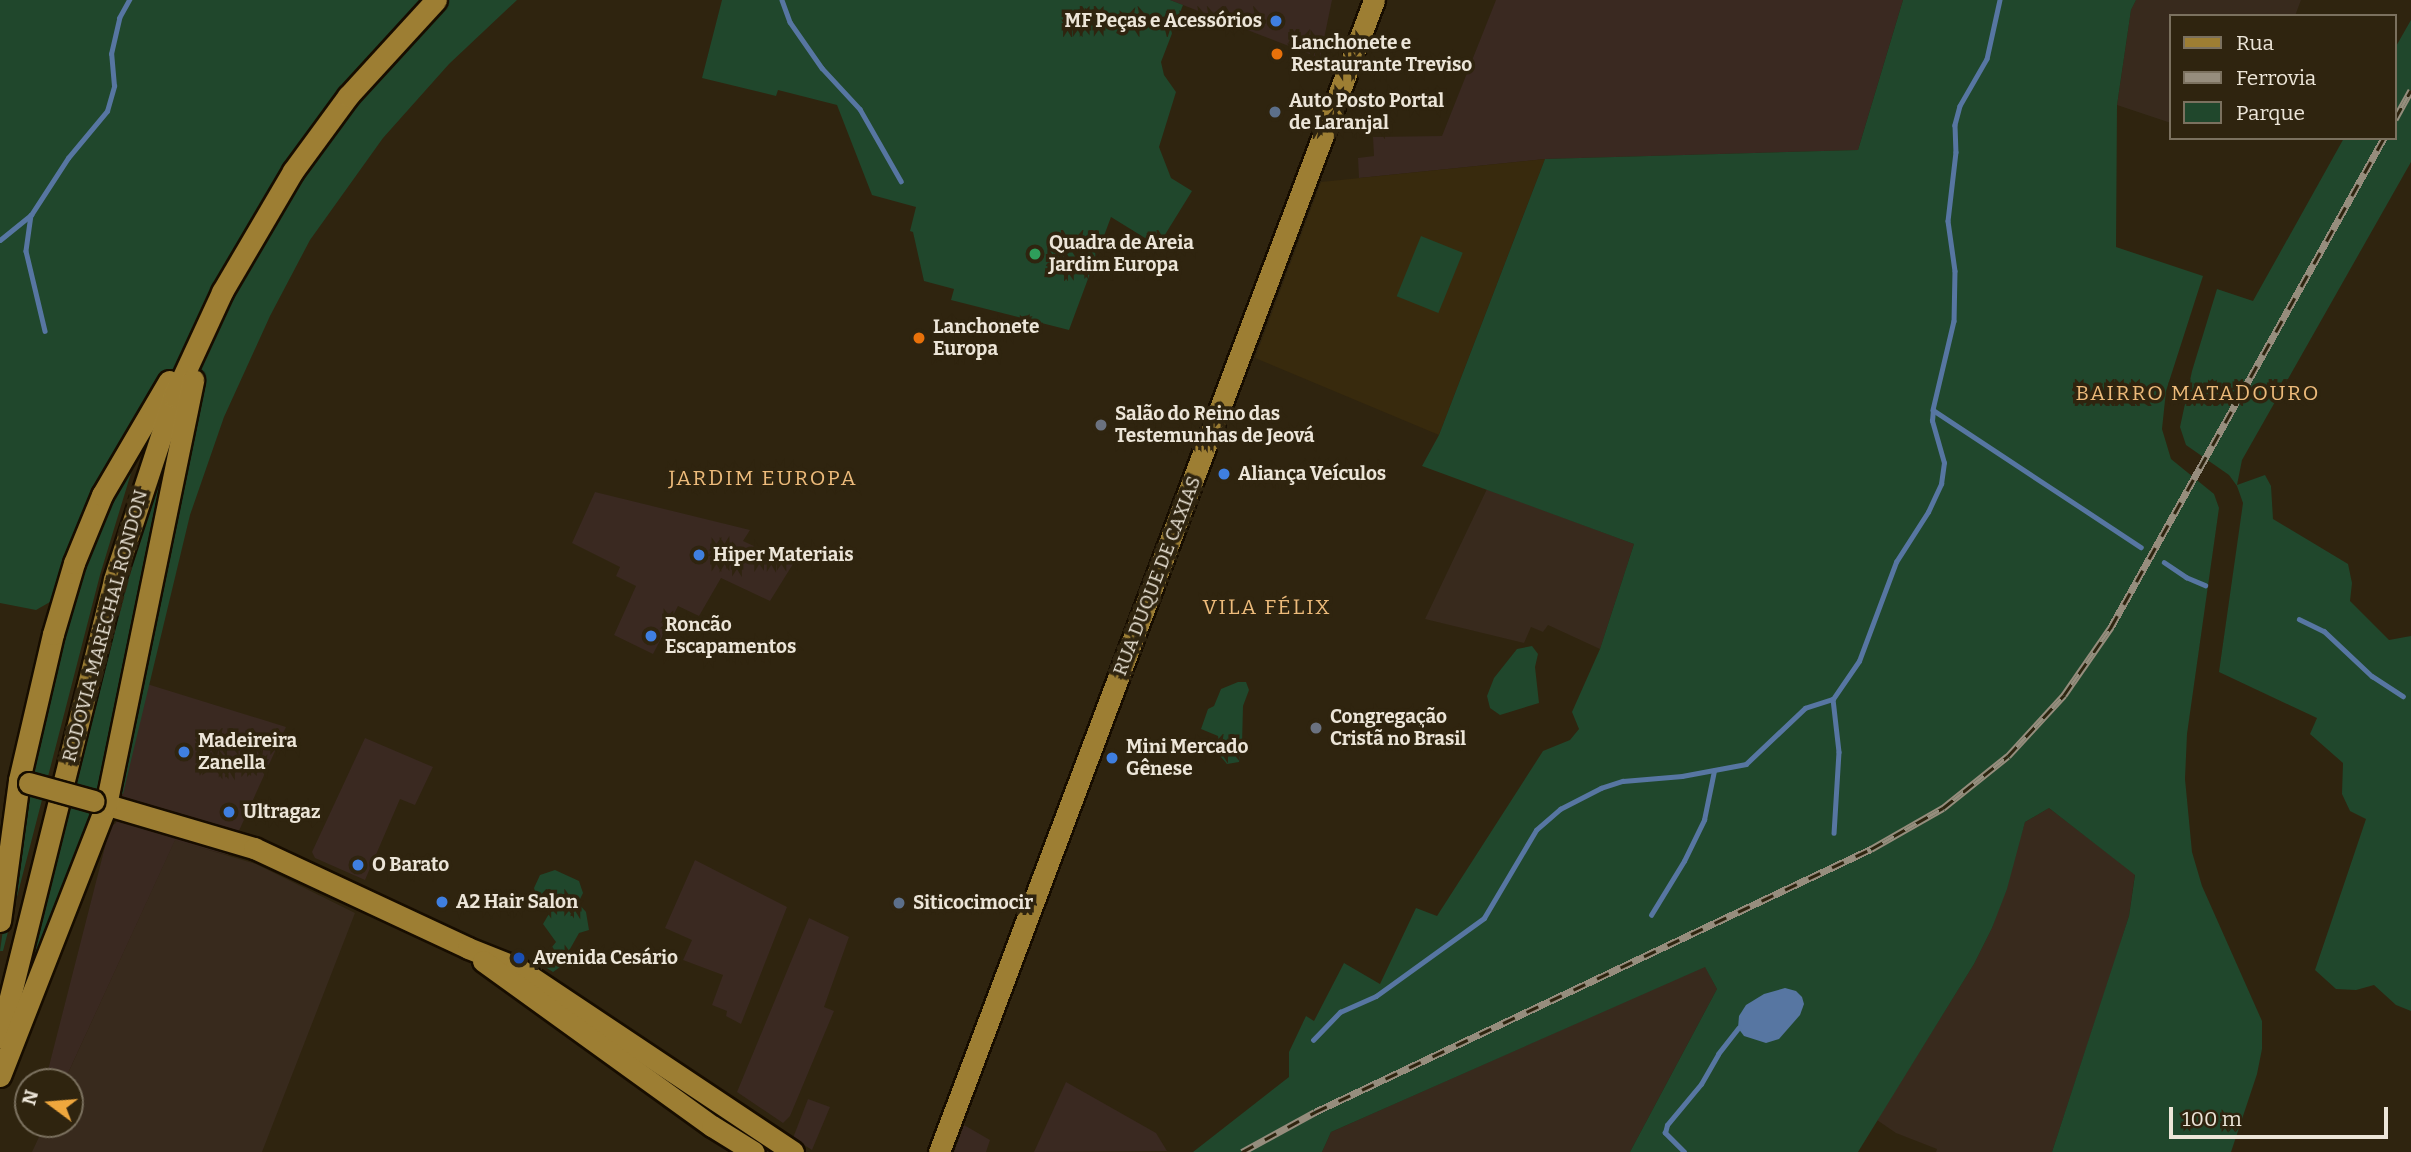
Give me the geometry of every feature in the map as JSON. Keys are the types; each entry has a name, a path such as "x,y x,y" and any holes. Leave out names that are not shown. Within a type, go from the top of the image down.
{"main road":[{"name":"RODOVIA MARECHAL RONDON","path":"0,1037 129,528 174,396 222,292 267,211 319,133 378,61 436,0"},
{"path":"1338,98 1360,0"},
{"name":"RUA DUQUE DE CAXIAS","path":"939,1152 1374,0"},
{"path":"0,920 16,780 53,634 86,527 102,495 222,292"},
{"path":"0,1076 100,803 188,397 222,292"},
{"path":"16,780 254,848 468,948 496,972 721,1103 793,1152"},
{"path":"604,1037 712,1126 754,1152"},
{"path":"712,1126 721,1103"}],"shaded area":[{"name":"MF Peças e Acessórios","path":"1170,0 1332,0 1320,58"},
{"path":"1496,0 1903,0 1858,150 1545,159 1359,178 1358,158 1374,156 1373,137 1442,136"},
{"path":"2136,0 2301,0 2296,14 2170,14 2170,123 2117,105 2131,10"},
{"path":"1545,159 1439,435 1255,358 1321,182"},
{"path":"1487,489 1634,544 1600,649 1548,625 1543,632 1531,627 1524,643 1425,619"},
{"name":"Hiper Materiais","path":"595,492 750,530 743,541 793,564 770,601 721,578 699,616 678,606 653,654 614,635 636,586 616,576 620,567 572,543"},
{"path":"147,684 286,727 228,855 175,841 70,1068 49,1068 110,827 116,823"},
{"path":"365,738 433,767 415,805 400,799 365,880 315,858 312,852"},
{"path":"2049,808 2135,874 2129,916 2113,967 2052,1152 1936,1152 1937,1149 1896,1133 1877,1120 1974,964 1992,928 2025,822"},
{"path":"175,840 256,864 355,913 262,1152 32,1152 38,1138 84,1138 84,1068 70,1068"},
{"path":"695,860 787,907 741,1024 726,1016 727,1011 712,1005 723,975 683,960 692,940 665,928"},
{"path":"809,918 849,937 824,1007 834,1011 790,1116 783,1123 737,1092"},
{"path":"1705,966 1717,989 1630,1152 1322,1152 1331,1132"},
{"path":"1066,1082 1156,1133 1167,1151 1034,1152"},
{"path":"808,1099 830,1107 812,1150 793,1138"},
{"path":"964,1125 990,1140 986,1152 954,1152"}],"green space":[{"path":"0,0 517,0 449,64 383,138 310,240 270,316 224,417 190,515 123,794 115,790 198,385 165,371 124,444 50,602 36,610 0,603"},
{"path":"722,0 1170,0 1183,5 1161,62 1164,75 1176,92 1159,147 1171,178 1192,191 1158,246 1111,217 1069,330 951,300 954,289 924,281 913,232 910,231 916,207 872,195 837,105 778,90 776,96 702,78"},
{"path":"1903,0 2136,0 2131,10 2117,105 2116,247 2203,276 2166,391 2162,429 2171,459 2214,494 2219,508 2187,734 2185,779 2192,852 2202,886 2262,1021 2262,1049 2257,1074 2231,1152 2052,1152 2129,916 2135,875 2049,808 2025,822 2007,889 1974,964 1858,1152 1630,1152 1717,989 1705,967 1331,1132 1322,1152 1193,1152 1289,1077 1289,1052 1306,1016 1314,1021 1344,963 1380,984 1416,908 1437,916 1543,751 1570,740 1579,729 1572,712 1600,649 1634,544 1422,466 1439,435 1545,159 1858,150"},
{"path":"2411,20 2411,162 2242,460 2237,485 2265,475 2271,486 2273,519 2348,564 2352,583 2350,601 2389,640 2411,636 2411,1011 2396,1005 2374,985 2356,990 2336,989 2315,970 2366,819 2350,811 2342,794 2343,763 2310,734 2317,718 2219,672 2243,503 2237,486 2229,475 2186,445 2180,427 2192,371 2217,289 2253,301 2343,140 2397,140 2397,44"},
{"path":"1421,236 1463,253 1438,313 1397,296"},
{"path":"166,455 172,456 94,812 23,999 126,582"},
{"path":"131,458 135,460 100,575 3,951 0,951 21,800 70,601 90,537"},
{"path":"1532,646 1538,654 1535,667 1539,703 1500,715 1490,708 1487,696 1494,678 1517,649"},
{"path":"1238,682 1246,682 1249,690 1243,706 1242,745 1239,762 1227,764 1221,757 1218,736 1201,729 1208,709 1214,706 1221,689"},
{"path":"555,870 579,881 583,893 578,903 586,912 589,930 579,933 570,949 561,956 563,965 553,972 539,963 556,942 543,924 553,907 537,898 534,888 540,875"}],"water":[{"path":"1785,988 1796,991 1802,997 1804,1004 1800,1015 1779,1039 1766,1043 1744,1036 1738,1028 1739,1016 1746,1005 1764,994"}],"waterway":[{"path":"0,240 31,215 68,158 107,111 114,86 111,54 119,18 129,0"},
{"path":"782,0 790,22 822,68 860,109 901,181"},
{"path":"2000,0 1987,59 1960,106 1955,125 1956,152 1948,221 1955,271 1954,321 1933,410 2141,547"},
{"path":"31,215 26,251 45,331"},
{"path":"1313,1040 1340,1012 1376,996 1484,918 1536,830 1560,809 1601,788 1623,781 1682,776 1746,764 1805,708 1833,699 1859,661 1896,562 1928,512 1941,484 1944,463 1932,421 1933,410"},
{"path":"2164,562 2186,577 2205,585"},
{"path":"2299,619 2324,631 2372,676 2403,696"},
{"path":"1833,699 1839,752 1834,833"},
{"path":"1651,915 1684,861 1704,820 1714,771"},
{"path":"1684,1152 1665,1133 1667,1125 1701,1084 1718,1054 1738,1028"}],"railway":[{"path":"2397,115 2411,90"},
{"path":"1242,1152 1315,1112 1871,849 1943,808 2008,756 2064,695 2111,627 2383,140"}],"place":[{"name":"MF Peças e Acessórios","path":"1276,21"},
{"name":"Lanchonete e Restaurante Treviso","path":"1277,54"},
{"name":"Auto Posto Portal de Laranjal","path":"1275,112"},
{"name":"Quadra de Areia Jardim Europa","path":"1035,254"},
{"name":"Lanchonete Europa","path":"919,338"},
{"name":"Salão do Reino das Testemunhas de Jeová","path":"1101,425"},
{"name":"Aliança Veículos","path":"1224,474"},
{"name":"Hiper Materiais","path":"699,555"},
{"name":"Roncão Escapamentos","path":"651,636"},
{"name":"Congregação Cristã no Brasil","path":"1316,728"},
{"name":"Madeireira Zanella","path":"184,752"},
{"name":"Mini Mercado Gênese","path":"1112,758"},
{"name":"Ultragaz","path":"229,812"},
{"name":"O Barato","path":"358,865"},
{"name":"A2 Hair Salon","path":"442,902"},
{"name":"Siticocimocir","path":"899,903"},
{"name":"Avenida Cesário","path":"519,958"}],"district":[{"name":"BAIRRO MATADOURO","path":"2198,393"},
{"name":"JARDIM EUROPA","path":"763,478"},
{"name":"VILA FÉLIX","path":"1267,607"}]}
